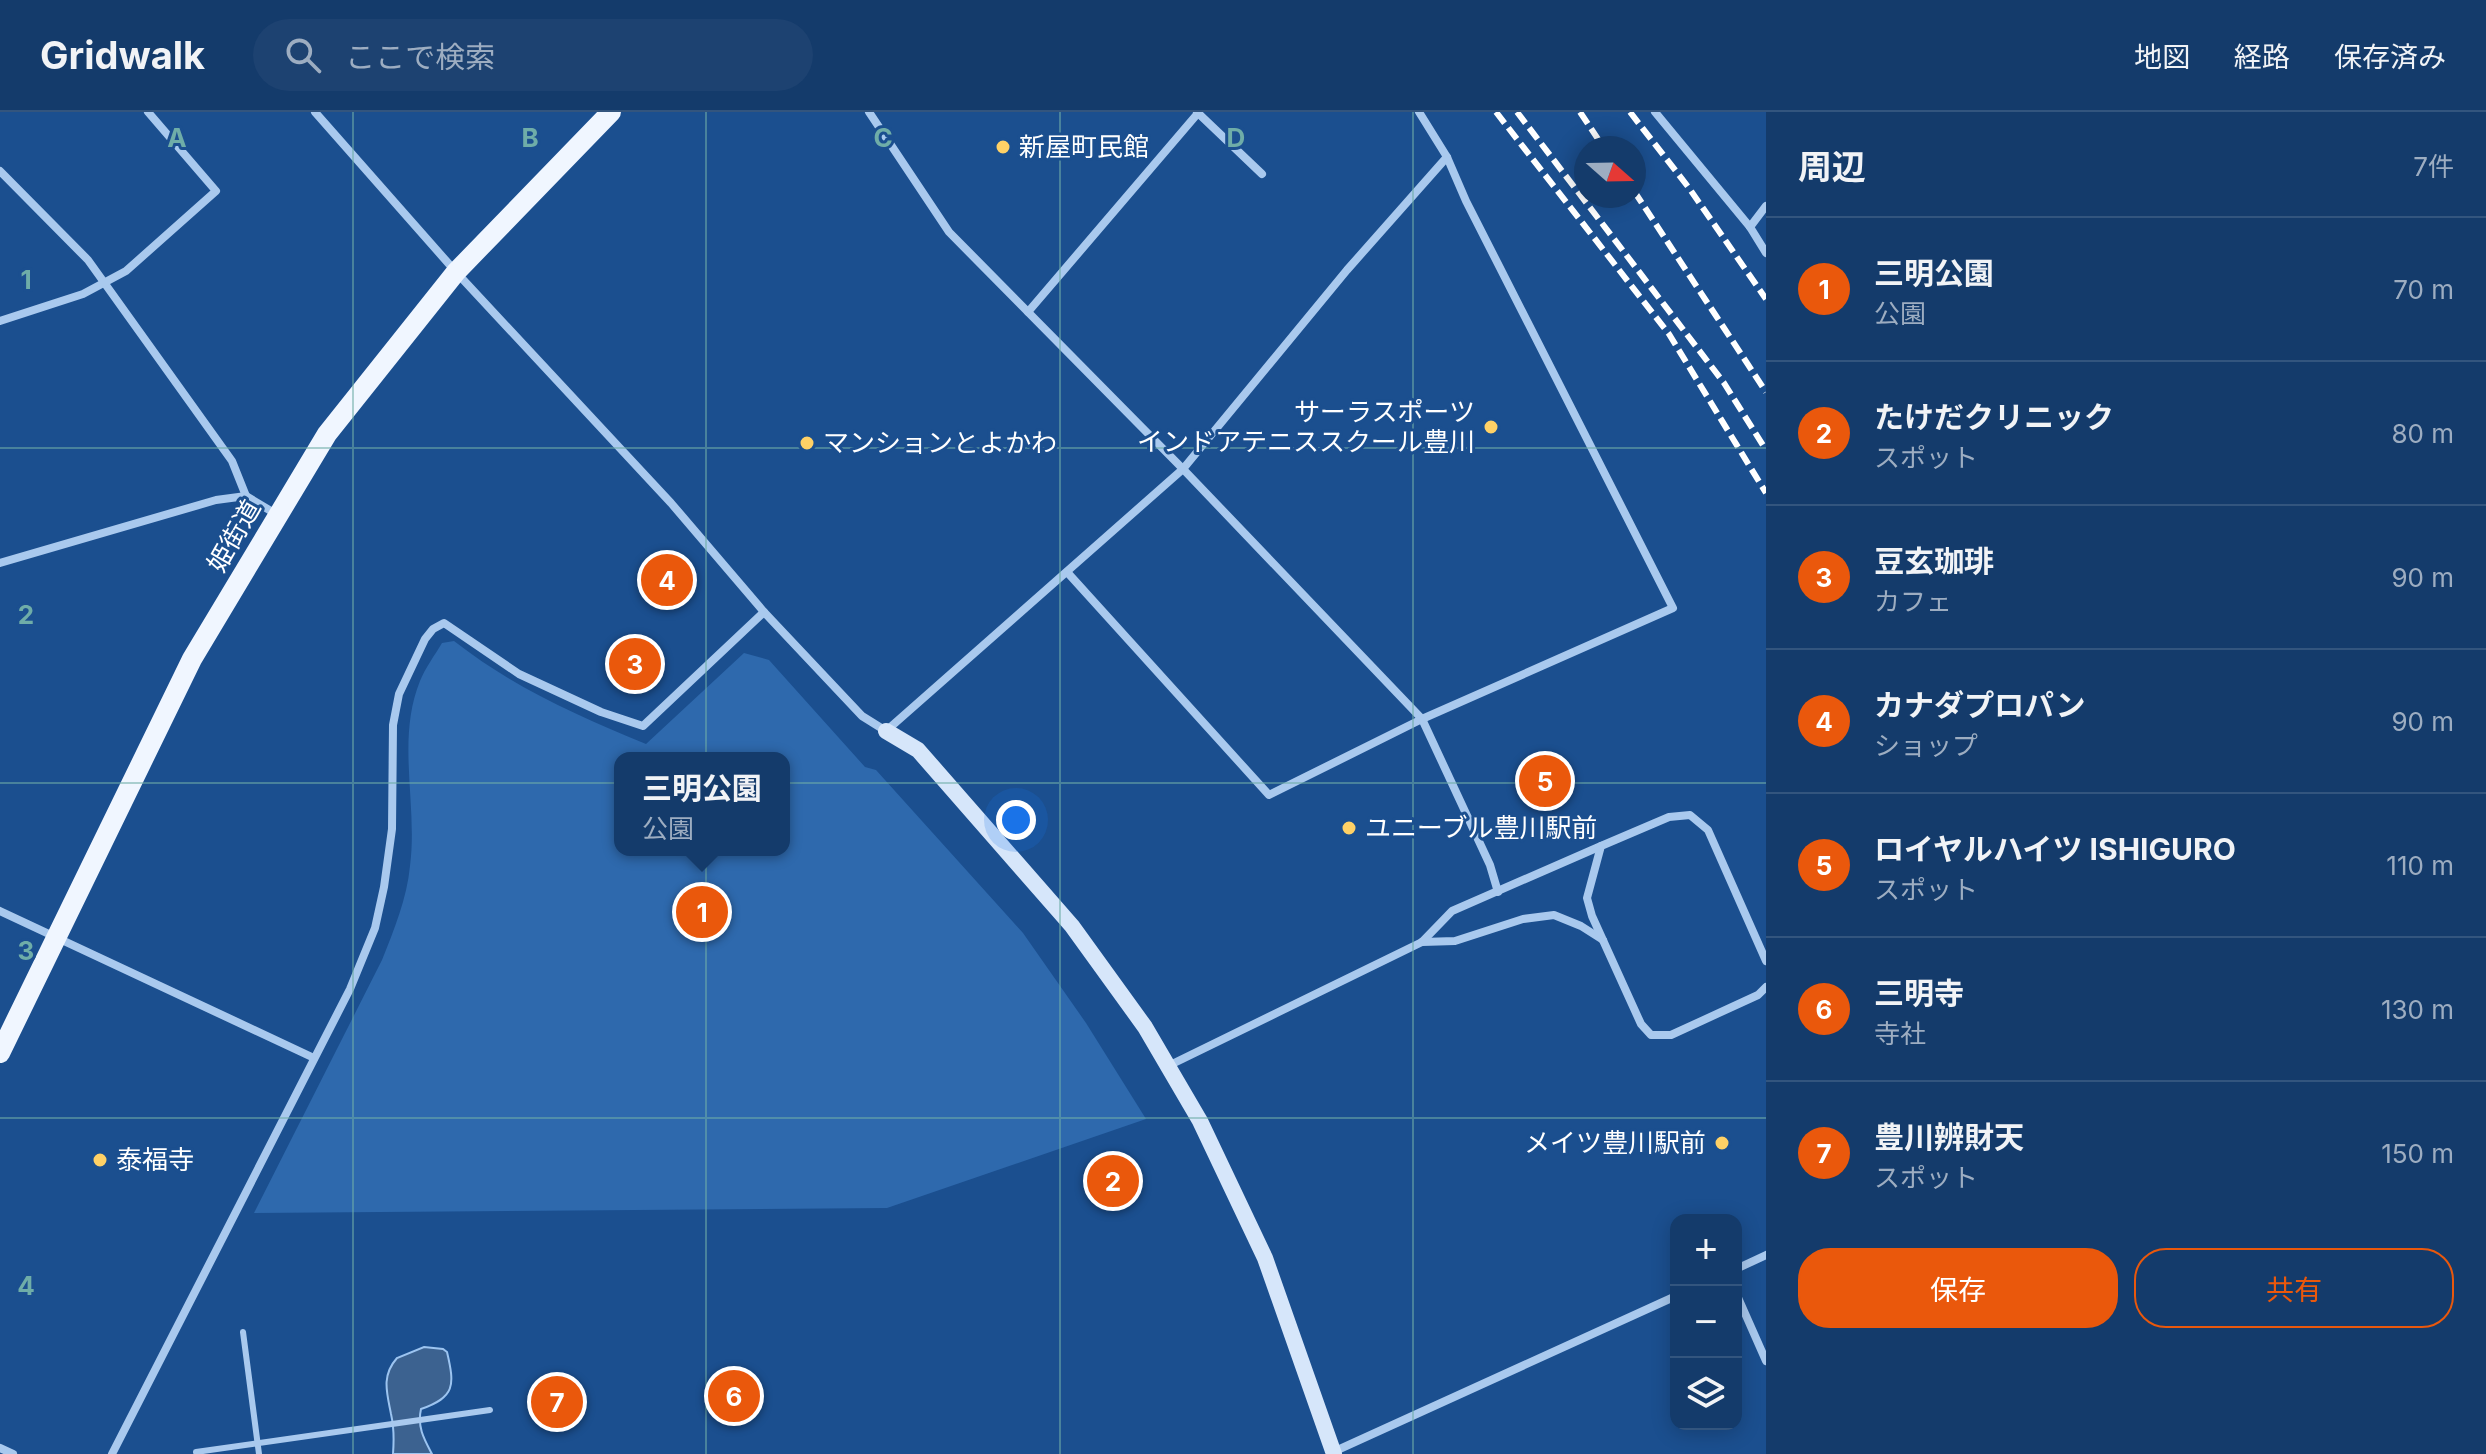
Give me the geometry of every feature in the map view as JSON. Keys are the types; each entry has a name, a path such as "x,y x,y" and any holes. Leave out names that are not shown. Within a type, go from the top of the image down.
{"main road":[{"name":"姫街道","path":"0,1053 192,659 276,514 327,434 456,272 611,112"}],"street":[{"path":"0,321 83,294 126,271 216,191 148,112"},
{"path":"315,112 456,272 671,503 764,612 862,716 918,750 1072,926 1145,1027 1200,1121 1265,1258 1332,1453 1670,1299"},
{"path":"869,112 949,232 1183,469 1422,719 1490,865 1498,892"},
{"path":"1028,312 1198,112 1262,174"},
{"path":"1067,572 1269,795 1422,719 1673,608 1473,215 1447,157 1419,112"},
{"path":"1655,112 1750,227 1766,253"},
{"path":"886,731 1183,469 1347,270 1447,157"},
{"path":"0,171 88,260 232,461 246,496 276,514"},
{"path":"1750,227 1766,206"},
{"path":"0,563 216,500 246,496"},
{"path":"112,1454 350,989 375,928 392,829 395,711 403,681 433,629 444,623 519,674 601,712 643,726 764,612"},
{"path":"1168,1066 1422,942 1452,911 1669,817 1690,815 1708,830 1766,961"},
{"path":"1601,846 1587,898 1641,1024 1651,1035 1671,1035 1758,995 1766,987"},
{"path":"0,911 314,1058"},
{"path":"1422,942 1455,941 1523,919 1554,915 1581,926 1604,941"},
{"path":"1742,1266 1766,1255"},
{"path":"1742,1307 1766,1361"},
{"path":"0,1448 13,1454"}],"lane":[{"path":"243,1332 259,1454"},
{"path":"196,1452 490,1410"}],"shaded area":[{"path":"454,641 500,673 546,699 646,744 744,653 769,660 865,767 876,770 1023,933 1086,1023 1146,1119 887,1208 254,1213 382,960 399,914 406,890 412,843 409,726 422,676 442,643"},
{"path":"424,1347 447,1352 451,1374 450,1389 446,1395 421,1409 421,1427 432,1454 393,1454 393,1429 386,1385 389,1371 397,1358"}],"railway":[{"path":"1496,112 1669,334 1766,493"},
{"path":"1517,112 1724,383 1766,450"},
{"path":"1580,112 1596,136"},
{"path":"1630,112 1689,188 1766,299"},
{"path":"1645,208 1766,392"}],"place":[{"name":"新屋町民館","path":"1003,147"},
{"name":"サーラスポーツ インドアテニススクール豊川","path":"1491,427"},
{"name":"マンションとよかわ","path":"807,443"},
{"name":"カナダプロパン","path":"667,580"},
{"name":"豆玄珈琲","path":"635,664"},
{"name":"ロイヤルハイツ ISHIGURO","path":"1545,781"},
{"name":"ユニーブル豊川駅前","path":"1349,828"},
{"name":"三明公園","path":"702,912"},
{"name":"メイツ豊川駅前","path":"1722,1143"},
{"name":"泰福寺","path":"100,1160"},
{"name":"たけだクリニック","path":"1113,1181"},
{"name":"三明寺","path":"734,1396"},
{"name":"豊川辨財天","path":"557,1402"}]}
